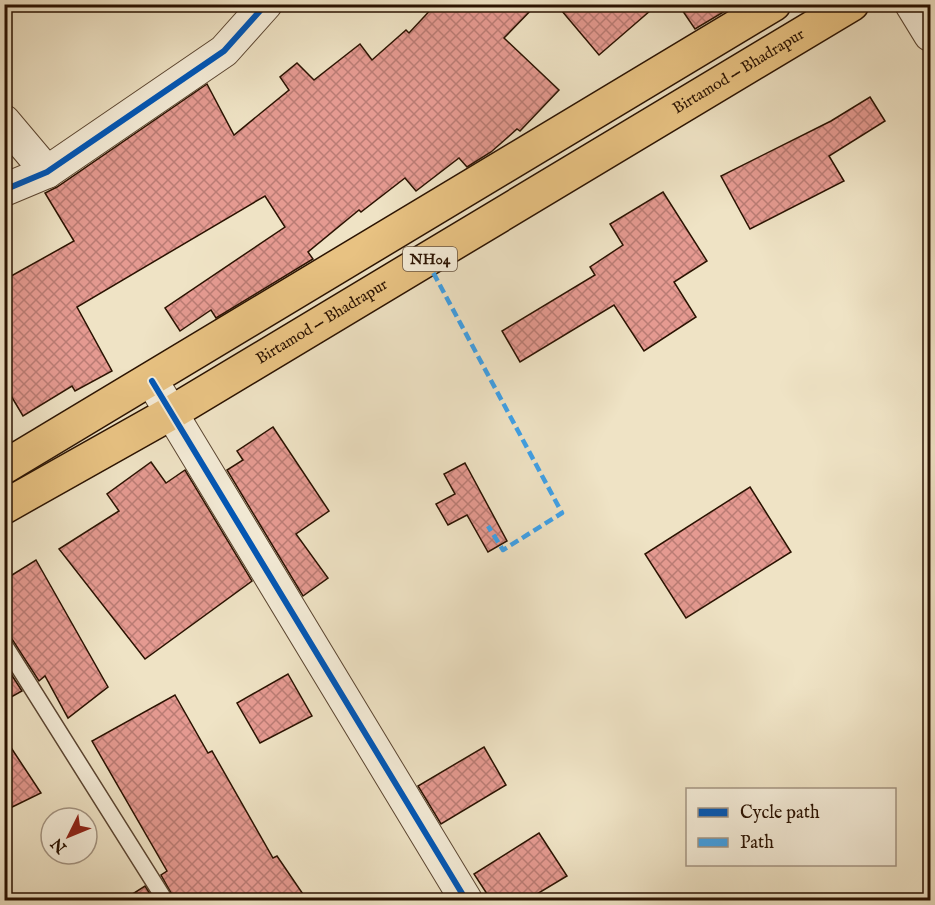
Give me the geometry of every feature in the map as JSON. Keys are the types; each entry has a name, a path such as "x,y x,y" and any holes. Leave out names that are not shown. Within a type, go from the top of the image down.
{"main road":[{"name":"NH04","path":"4,467 152,381 774,4"},
{"name":"Birtamod — Bhadrapur","path":"4,507 171,413 852,4"}],"street":[{"path":"4,190 47,172 224,51 266,4"},
{"path":"911,4 930,35"},
{"path":"4,121 47,172"},
{"path":"152,381 466,900"}],"lane":[{"path":"4,644 165,900"}],"building":[{"path":"436,4 537,4 504,38 559,90 520,131 517,129 491,152 467,167 459,158 416,191 405,178 361,212 359,210 308,252 313,259 216,318 211,310 180,331 165,308 285,227 265,196 77,307 112,371 75,391 72,386 23,416 4,384 4,280 74,241 45,193 207,84 234,135 289,90 280,77 297,63 314,80 360,44 372,60 406,30 409,33"},
{"path":"556,4 658,4 599,55"},
{"path":"678,4 737,4 695,29"},
{"path":"870,97 885,121 829,156 844,181 750,229 721,176 831,121"},
{"path":"663,192 707,261 674,282 696,317 644,351 614,305 520,362 502,331 595,275 590,267 623,245 610,224"},
{"path":"273,427 329,511 296,534 328,578 303,596 227,470 243,460 237,451"},
{"path":"151,462 166,483 185,470 252,581 145,659 59,549 119,511 107,494"},
{"path":"465,463 507,541 488,552 467,515 448,525 436,504 455,494 444,474"},
{"path":"750,487 791,552 686,618 645,554"},
{"path":"36,560 108,687 68,718 45,676 39,681 12,639 4,634 4,580"},
{"path":"4,663 22,691 4,701"},
{"path":"288,674 312,716 260,743 237,703"},
{"path":"175,695 208,753 212,751 273,858 277,856 307,900 175,900 161,875 167,871 92,741"},
{"path":"4,737 41,793 4,811"},
{"path":"484,747 506,785 441,824 418,786"},
{"path":"539,833 567,876 527,900 491,900 474,874"},
{"path":"145,886 154,900 123,900"}],"marked path":[{"path":"427,261 562,513 503,550 488,526"}],"cycle path":[{"path":"4,190 47,172 224,51 266,4"},
{"path":"152,381 466,900"}]}
